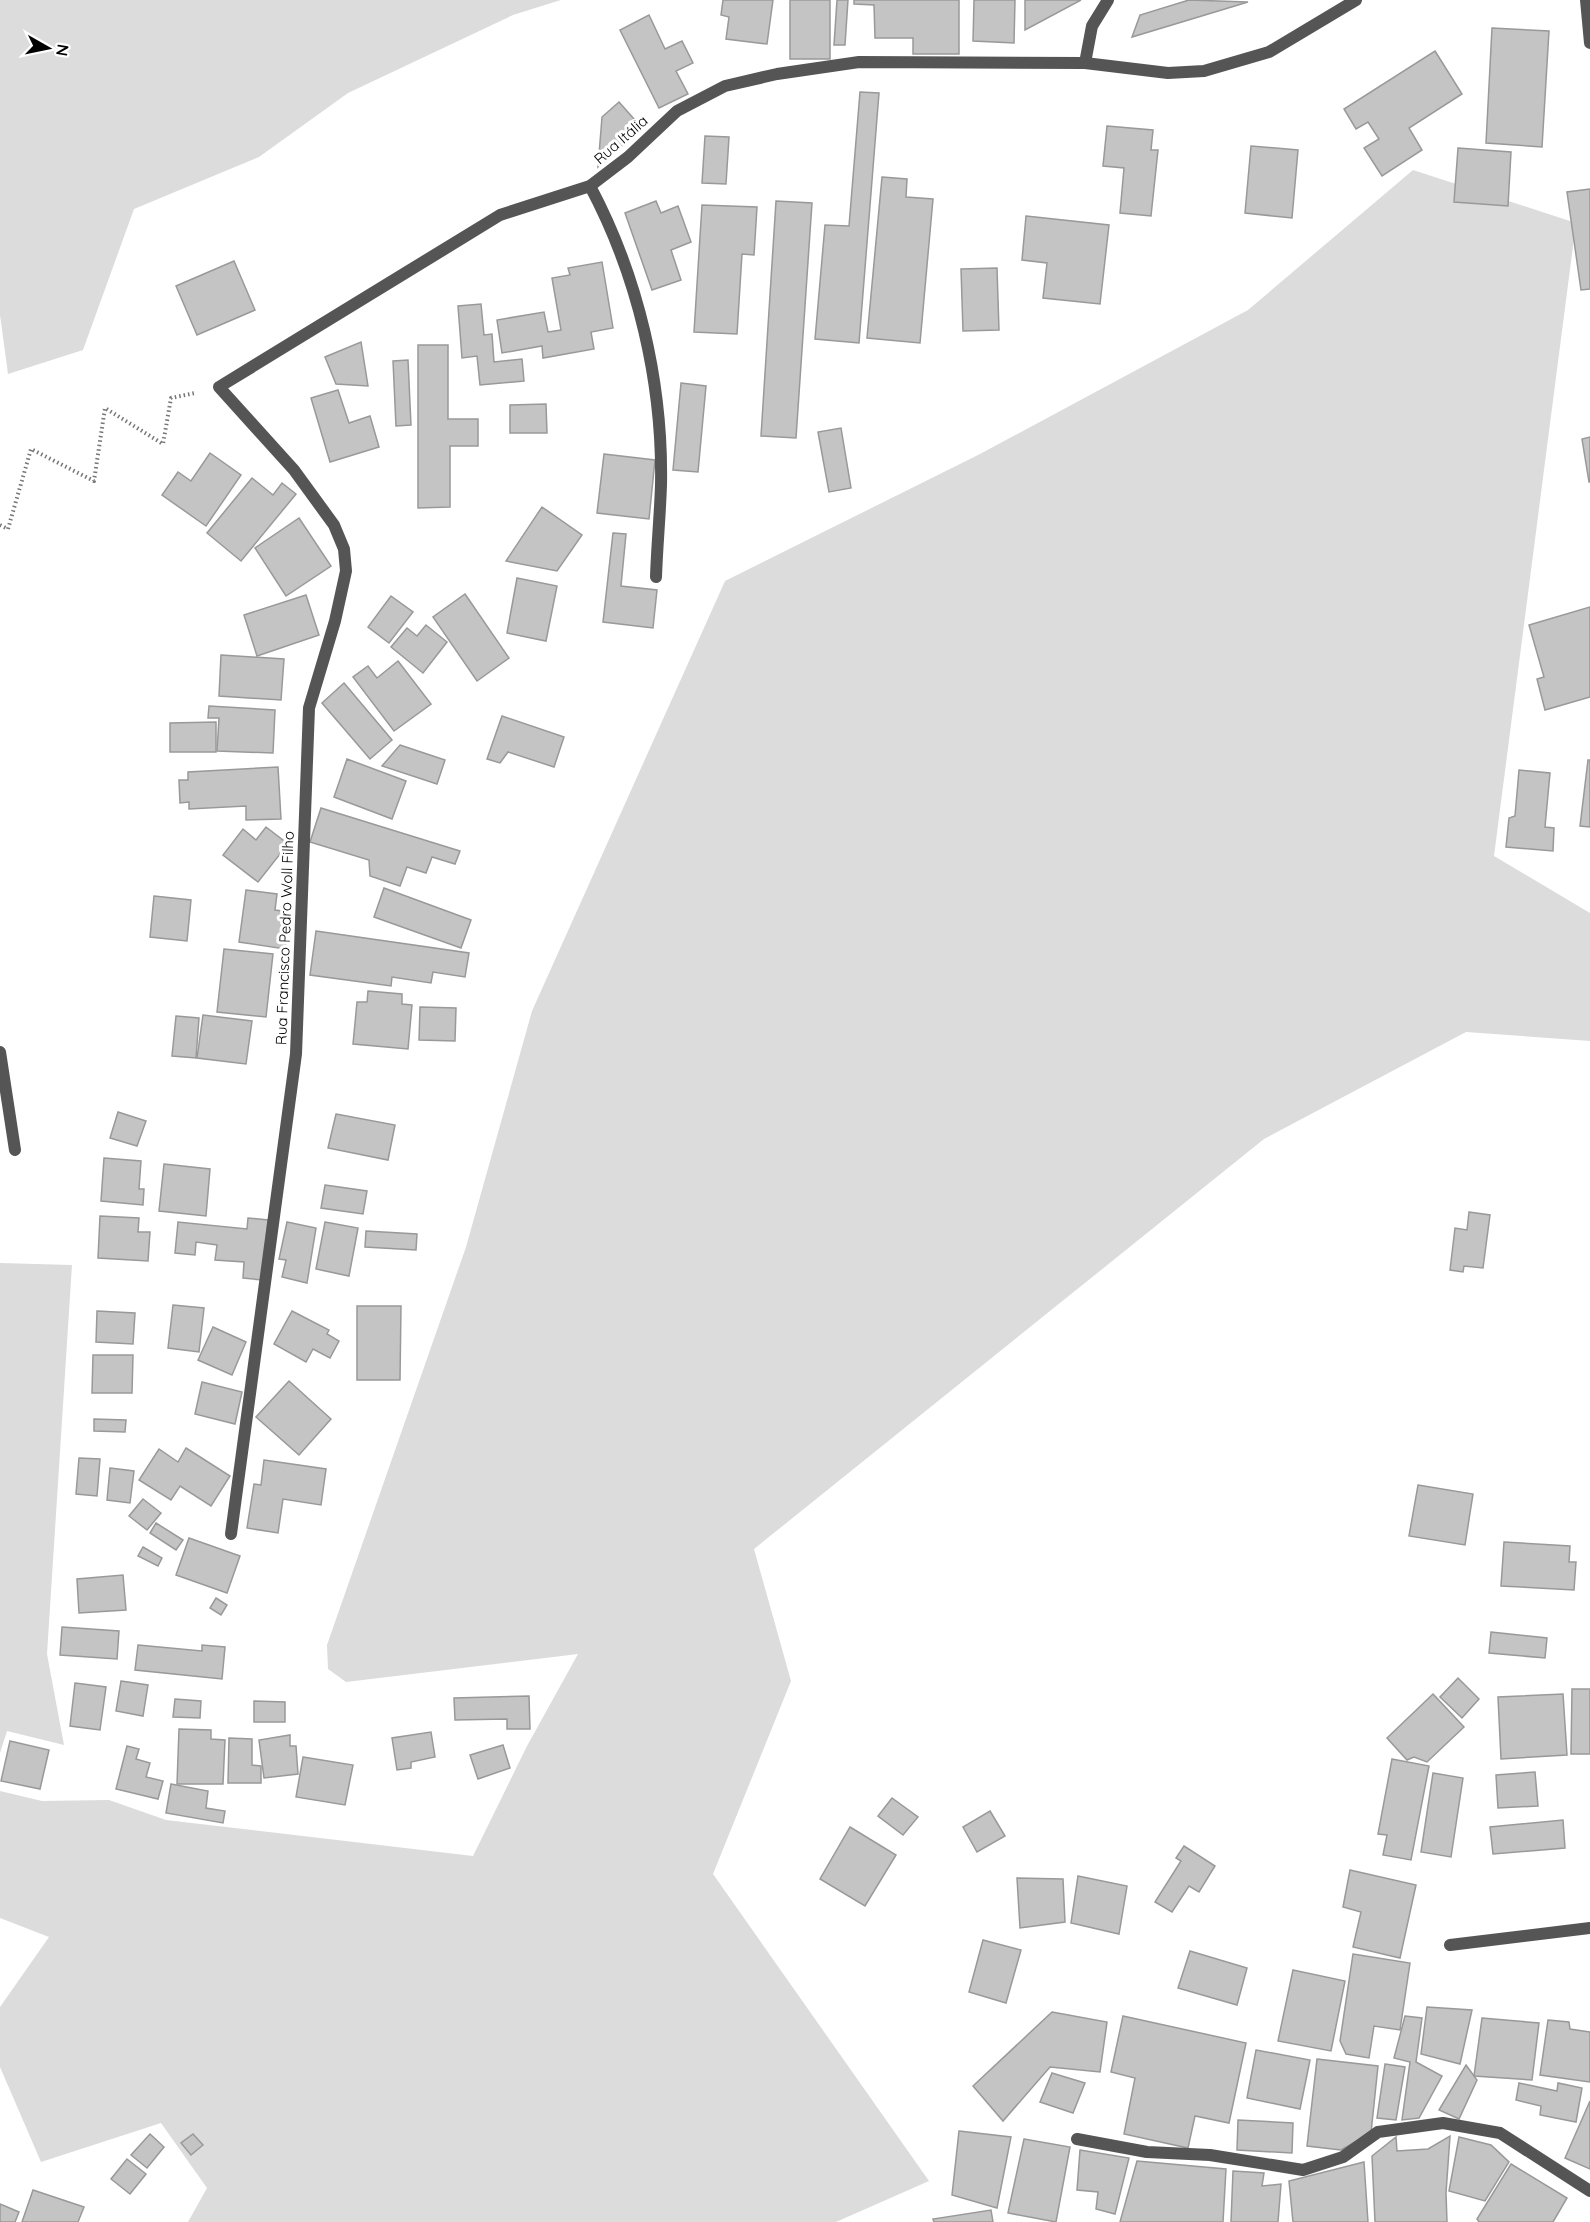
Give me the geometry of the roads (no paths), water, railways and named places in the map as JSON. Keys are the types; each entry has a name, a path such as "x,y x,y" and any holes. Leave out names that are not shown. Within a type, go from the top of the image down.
{"street":[{"path":"1085,63 1092,26 1108,0"},
{"name":"Rua Itália","path":"219,387 500,215 590,186 628,157 677,111 725,86 777,74 859,62 1085,63 1168,73 1204,71 1269,52 1356,0"},
{"path":"1586,0 1590,43"},
{"path":"590,186 609,222 629,273 656,402 661,484 656,577"},
{"name":"Rua Francisco Pedro Woll Filho","path":"219,387 294,470 334,525 344,549 346,571 335,621 309,708 296,1054 231,1534"},
{"path":"0,1052 15,1150"},
{"path":"1450,1946 1590,1929"},
{"path":"1077,2139 1147,2152 1210,2155 1303,2170 1343,2157 1378,2132 1443,2123 1500,2133 1590,2191"}]}
